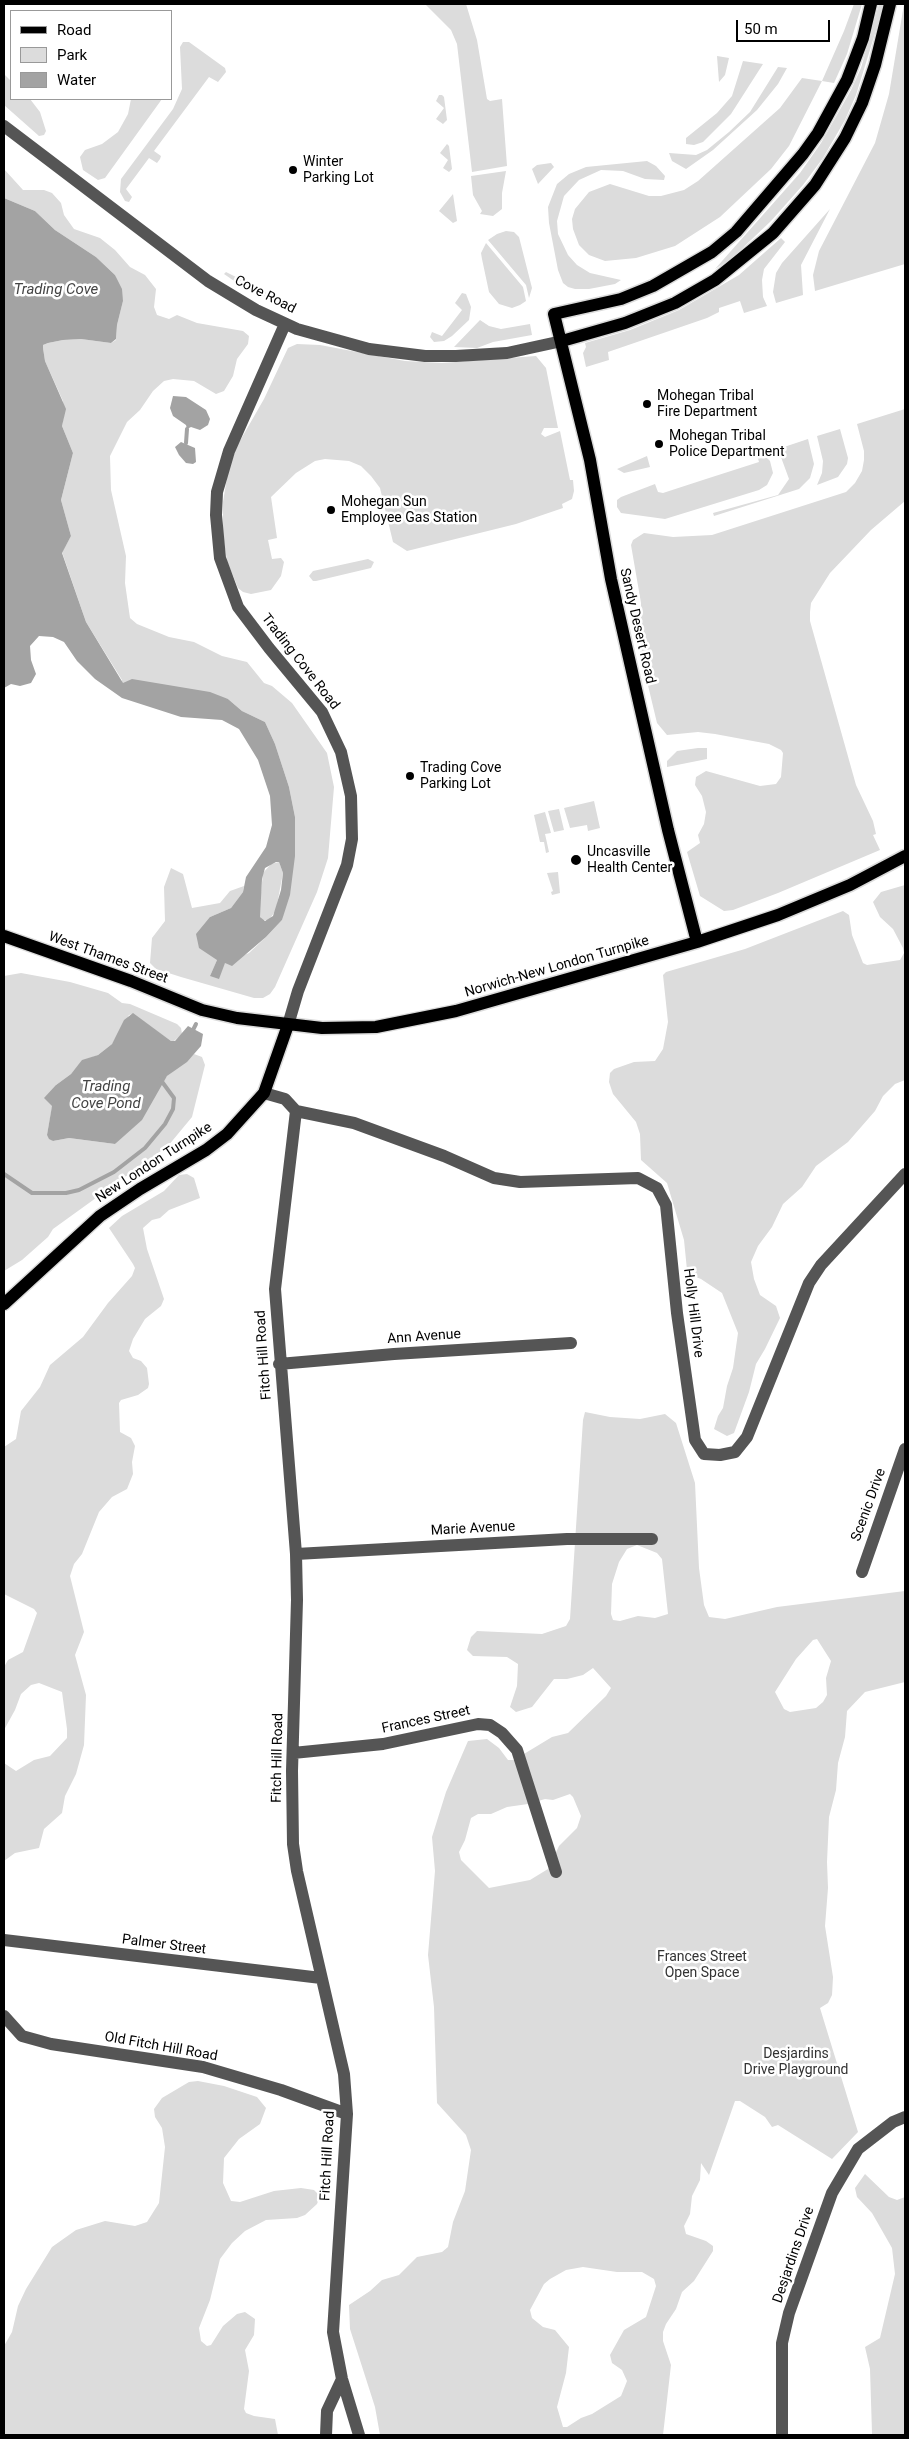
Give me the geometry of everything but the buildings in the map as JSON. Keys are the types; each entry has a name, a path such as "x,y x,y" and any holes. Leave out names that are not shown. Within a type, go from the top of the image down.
{"main road":[{"name":"Sandy Desert Road","path":"697,942 668,830 613,588 590,460 554,314 613,301 653,286 697,262 736,232 803,154 818,133 847,80 863,38 871,4"},
{"path":"562,342 624,324 655,312 700,290 734,267 785,221 826,170 854,121 876,65 890,4"},
{"name":"Norwich-New London Turnpike","path":"202,1010 237,1018 288,1025 349,1029 415,1021 610,968 778,915 850,885 905,856"},
{"name":"West Thames Street","path":"4,936 131,981 202,1010"},
{"name":"New London Turnpike","path":"4,1304 100,1216 140,1189 206,1150 227,1134 264,1093 288,1025"}],"street":[{"name":"Cove Road","path":"4,126 208,281 237,300 285,324 316,335 369,349 425,356 507,353 562,342"},
{"name":"Trading Cove Road","path":"285,324 229,451 217,492 216,515 220,558 238,607 322,712 341,752 351,796 352,839 347,865 298,991 288,1025"},
{"path":"264,1093 285,1099 296,1111"},
{"name":"Holly Hill Drive","path":"296,1111 354,1123 444,1156 494,1178 520,1182 638,1178 657,1188 666,1205 677,1313 695,1440 704,1454 720,1455 735,1452 747,1437 809,1283 821,1265 905,1174"},
{"name":"Fitch Hill Road","path":"296,1111 296,1129 276,1264 275,1289 279,1364 296,1554 293,1844 321,1978 344,2074 347,2114 333,2332 342,2378 360,2435"},
{"name":"Ann Avenue","path":"279,1364 394,1354 571,1343"},
{"name":"Scenic Drive","path":"862,1572 905,1449"},
{"name":"Marie Avenue","path":"296,1554 567,1539 652,1539"},
{"name":"Frances Street","path":"293,1753 383,1744 478,1724 490,1725 502,1733 517,1750 556,1872"},
{"name":"Palmer Street","path":"4,1940 298,1977 321,1978"},
{"name":"Old Fitch Hill Road","path":"4,2016 22,2036 51,2044 203,2067 281,2090 347,2114"},
{"name":"Desjardins Drive","path":"782,2435 782,2343 789,2313 832,2193 858,2150 881,2131 905,2117"},
{"path":"326,2435 327,2411 342,2378"}],"green space":[{"path":"425,4 466,4 477,40 487,99 490,101 502,99 507,166 472,172 457,44 451,30"},
{"path":"854,4 862,4 847,54 834,83 822,81"},
{"path":"879,4 883,4 856,95 845,120 823,158 803,185 771,221 731,259 715,269 800,173 821,143 851,90 861,68"},
{"path":"904,4 905,264 815,291 813,275 819,251 875,143 889,94"},
{"path":"183,42 189,42 225,68 226,72 218,82 209,77 154,151 161,156 160,159 157,163 149,158 126,189 132,197 129,202 125,201 120,192 121,179 173,109 182,89 180,47"},
{"path":"717,56 729,58 725,75 719,82"},
{"path":"743,61 763,64 731,114 703,142 694,145 686,144 686,138 717,113 732,96"},
{"path":"778,67 787,68 778,84 757,110 713,150 686,169 672,161 669,153 696,155 707,150 729,132 750,112"},
{"path":"4,74 10,80 10,100 31,100 40,112 46,131 44,135 39,136 4,105"},
{"path":"802,78 822,81 789,146 771,169 720,217 675,246 636,258 605,261 589,255 579,245 573,229 572,219 575,209 589,192 610,184 649,196 661,196 684,190 698,181 780,108"},
{"path":"439,95 444,97 447,120 443,124 436,119 444,108 436,101"},
{"path":"131,100 161,100 105,178 98,180 83,170 80,157 85,150 102,144 118,132 128,114"},
{"path":"447,144 449,146 452,169 449,172 443,168 448,160 440,153"},
{"path":"647,161 656,166 665,176 664,180 645,179 623,171 601,170 579,180 564,196 557,221 558,234 568,255 577,265 590,273 621,280 615,284 589,289 568,287 563,283 558,270 549,223 548,207 557,184 569,174 586,167"},
{"path":"551,163 554,167 538,184 532,169 537,165"},
{"path":"4,169 23,190 44,190 52,193 61,203 64,215 74,229 100,238 115,250 130,267 145,275 156,289 154,307 157,315 169,319 177,315 197,323 243,331 249,336 248,344 237,359 233,376 224,391 216,394 194,381 173,379 164,381 153,391 140,410 127,422 110,456 111,490 126,556 125,583 130,618 137,624 169,637 194,642 222,656 247,662 264,683 272,686 292,703 327,753 334,787 328,858 317,892 275,987 270,994 263,998 254,998 181,977 156,969 150,963 152,938 165,921 164,887 171,868 183,874 192,908 220,903 230,891 244,886 243,892 231,908 210,917 217,960 210,976 225,963 249,953 266,937 282,920 295,817 289,787 275,744 265,722 242,711 228,699 121,684 122,680 86,622 62,552 71,536 61,500 73,453 62,426 64,415 63,401 45,361 43,345 63,340 81,339 111,343 116,340 117,325 123,301 115,275 96,257 55,230 35,211 4,198"},
{"path":"506,171 502,193 502,209 493,216 480,214 482,211 473,195 471,176"},
{"path":"453,194 457,221 453,223 439,211"},
{"path":"830,209 801,265 803,295 776,303 773,292 776,273 782,263"},
{"path":"506,231 514,232 519,237 532,288 529,298 526,285 488,240"},
{"path":"781,238 785,242 764,269 762,280 763,297 767,306 744,313 740,301 719,308 719,312 707,318 608,352 609,360 586,367 583,353 586,347 585,343 630,330 679,310 739,275"},
{"path":"486,243 523,287 526,301 520,305 512,308 499,304 489,292 481,253"},
{"path":"226,272 296,307 296,311 240,285 224,274"},
{"path":"462,293 466,294 471,307 469,320 452,336 444,341 434,342 430,337 432,332 442,336 462,310 455,303"},
{"path":"480,320 489,326 501,329 530,324 532,335 493,342 477,348 454,347"},
{"path":"297,344 320,345 405,361 442,363 536,356 546,368 558,428 544,428 541,434 545,437 560,431 570,480 573,480 574,491 572,499 562,504 563,508 516,524 407,551 393,542 380,488 361,466 349,461 325,459 315,461 296,473 271,497 277,538 268,540 272,559 281,558 284,562 281,576 271,590 251,594 243,592 238,588 227,561 223,535 223,502 228,471 237,446 264,399 288,348"},
{"path":"905,409 905,501 871,530 830,573 811,603 810,612 810,621 856,785 873,821 876,834 873,835 880,850 778,893 733,910 724,911 700,896 687,852 700,843 698,835 704,824 706,812 702,796 695,785 696,777 706,771 760,786 776,784 781,777 783,753 769,744 715,734 698,732 667,735 657,723 640,652 641,603 631,545 633,540 644,533 673,537 712,535 846,492 855,483 862,471 864,460 864,451 857,424"},
{"path":"840,429 848,458 847,464 838,477 817,485 822,473 823,461 817,436"},
{"path":"808,439 814,464 810,478 799,489 714,516 713,513 778,495 789,479 778,449"},
{"path":"762,453 770,461 773,473 767,485 759,490 665,519 621,513 617,507 617,500 621,497 655,484 658,492 663,493 759,462 757,455"},
{"path":"647,456 650,467 624,473 617,469"},
{"path":"368,559 374,562 371,568 316,581 313,581 309,576 313,571"},
{"path":"707,748 707,759 667,767 667,761 677,751"},
{"path":"594,801 600,828 588,831 587,825 570,828 564,808"},
{"path":"559,809 564,830 554,832 548,811"},
{"path":"545,812 551,833 545,834 549,852 546,853 544,842 540,842 534,815"},
{"path":"279,862 283,873 276,910 269,920 262,920 260,917 260,902 263,873 271,864"},
{"path":"558,872 560,893 552,895 551,892 553,891 547,873"},
{"path":"905,885 905,1080 895,1084 883,1096 875,1111 848,1142 816,1166 802,1187 783,1204 772,1227 758,1246 751,1262 754,1279 760,1295 776,1306 780,1318 756,1364 749,1392 734,1433 727,1436 714,1429 723,1408 733,1368 738,1333 722,1293 693,1276 687,1270 684,1240 667,1183 641,1160 640,1134 636,1122 613,1094 609,1082 610,1073 614,1069 634,1062 655,1061 663,1049 668,1022 663,975 666,972 745,949 843,911 849,915 852,935 863,963 867,965 900,960 904,953 903,948 893,929 880,917 873,902 881,892"},
{"path":"21,973 70,982 108,993 122,1003 130,1004 177,1024 181,1028 182,1034 174,1041 171,1041 133,1014 129,1015 112,1044 98,1055 82,1061 71,1074 56,1085 47,1135 53,1141 69,1138 115,1144 167,1076 194,1054 202,1057 205,1065 192,1117 168,1146 53,1229 48,1237 22,1260 4,1271 4,976"},
{"path":"187,1174 194,1178 200,1198 169,1210 143,1228 147,1249 164,1299 161,1306 145,1319 133,1339 129,1351 133,1358 141,1361 147,1368 148,1388 138,1395 121,1400 119,1403 120,1432 131,1438 135,1446 132,1462 133,1474 127,1489 112,1497 99,1512 82,1554 74,1564 70,1576 84,1632 75,1655 86,1695 84,1745 76,1774 65,1796 62,1813 44,1829 39,1848 15,1853 4,1861 4,1763 16,1771 34,1760 50,1756 67,1738 67,1729 62,1692 39,1683 31,1685 21,1694 4,1730 4,1667 8,1660 23,1652 37,1613 34,1609 4,1594 4,1447 16,1439 21,1411 40,1387 50,1365 83,1337 108,1303 132,1276 135,1268 109,1228 122,1216 164,1191 179,1175"},
{"path":"585,1412 610,1417 640,1419 665,1414 676,1423 695,1483 699,1568 704,1605 709,1617 725,1619 777,1607 905,1591 905,1682 865,1692 847,1711 845,1737 838,1763 836,1790 829,1817 828,1888 825,1926 833,1977 832,1995 828,2003 820,2008 858,2132 832,2159 778,2125 772,2127 765,2117 740,2101 735,2101 709,2175 701,2163 700,2180 692,2196 690,2214 684,2226 686,2234 706,2241 713,2246 713,2251 694,2281 682,2292 676,2309 663,2332 663,2341 671,2365 663,2435 380,2435 375,2407 350,2329 349,2305 370,2291 382,2280 399,2275 417,2257 442,2252 448,2247 453,2222 465,2191 471,2150 466,2135 437,2103 434,2007 428,1955 435,1871 432,1837 446,1792 468,1741 487,1739 499,1748 508,1760 514,1760 552,1737 568,1733 606,1696 611,1688 593,1668 583,1675 567,1679 554,1679 532,1707 516,1712 510,1707 517,1686 518,1664 507,1657 473,1656 467,1650 471,1637 477,1631 542,1634 566,1626 570,1619","holes":["637,1545 657,1553 662,1559 668,1614 655,1618 638,1616 620,1621 613,1620 611,1614 612,1584 619,1562 627,1549","817,1639 831,1661 826,1678 827,1695 816,1708 790,1712 784,1709 775,1692 796,1659 813,1640","570,1794 581,1816 577,1828 559,1846 548,1869 530,1880 489,1888 461,1860 459,1852 465,1840 471,1818 478,1814 491,1814 507,1807 545,1799 553,1800","583,2267 617,2272 642,2272 654,2279 656,2286 646,2317 624,2330 610,2355 612,2363 622,2370 627,2381 621,2396 592,2414 581,2418 567,2427 563,2427 557,2407 566,2373 569,2347 555,2330 543,2327 532,2318 530,2310 544,2284 566,2270"]},
{"path":"198,2081 224,2086 257,2097 266,2108 260,2124 239,2139 224,2158 223,2183 231,2201 240,2202 274,2191 301,2188 314,2190 320,2196 317,2204 305,2215 297,2218 266,2220 245,2231 232,2243 220,2259 210,2300 199,2328 201,2341 207,2346 211,2345 223,2326 237,2314 245,2312 255,2319 254,2335 245,2350 249,2371 244,2409 246,2413 254,2416 275,2419 278,2435 4,2435 4,2346 12,2332 18,2306 26,2289 52,2247 76,2230 105,2221 135,2226 147,2222 159,2203 165,2147 162,2128 155,2117 154,2109 162,2098 189,2082"},
{"path":"865,2174 889,2197 897,2200 905,2197 905,2435 872,2435 870,2369 865,2347 880,2338 895,2274 892,2248 872,2213 857,2197 855,2188"}],"water":[{"name":"Trading Cove","path":"4,198 35,211 55,230 96,257 115,275 122,289 123,301 117,325 116,339 111,343 81,339 63,340 43,345 45,361 66,409 62,426 73,453 61,500 71,536 62,553 86,622 123,683 132,679 210,692 228,699 242,711 265,722 275,744 289,787 295,817 295,856 290,895 282,920 266,937 232,966 225,963 219,979 210,976 217,960 199,948 196,934 210,917 231,908 243,892 246,877 266,847 272,825 270,796 258,760 239,729 222,720 181,717 122,698 95,679 77,661 64,642 53,637 39,636 30,646 31,660 36,674 31,683 20,686 11,684 4,688","holes":["279,862 283,873 281,890 273,916 265,921 260,917 262,879 265,868"]},
{"path":"173,396 186,397 206,410 210,419 208,425 200,430 191,427 187,429 186,425 173,416 170,408"},
{"path":"181,442 195,448 196,462 193,464 186,463 179,455 175,447"},
{"name":"Trading Cove Pond","path":"133,1013 171,1041 175,1041 188,1026 203,1034 201,1046 187,1062 167,1076 142,1120 115,1144 69,1138 53,1141 49,1139 47,1135 52,1106 44,1098 56,1085 71,1074 82,1060 98,1055 112,1044 124,1020"}],"waterway":[{"path":"186,443 187,429"},
{"path":"192,1032 196,1024"},
{"path":"4,1174 32,1193 66,1193 79,1190 114,1172 145,1148 165,1124 173,1109 174,1098 160,1079"}],"place":[{"name":"Winter Parking Lot","path":"293,170"},
{"name":"Mohegan Tribal Fire Department","path":"647,404"},
{"name":"Mohegan Tribal Police Department","path":"659,444"},
{"name":"Mohegan Sun Employee Gas Station","path":"331,510"},
{"name":"Trading Cove Parking Lot","path":"410,776"},
{"name":"Uncasville Health Center","path":"576,860"}],"park label":[{"name":"Frances Street Open Space","path":"702,1965"},
{"name":"Desjardins Drive Playground","path":"796,2062"}]}
